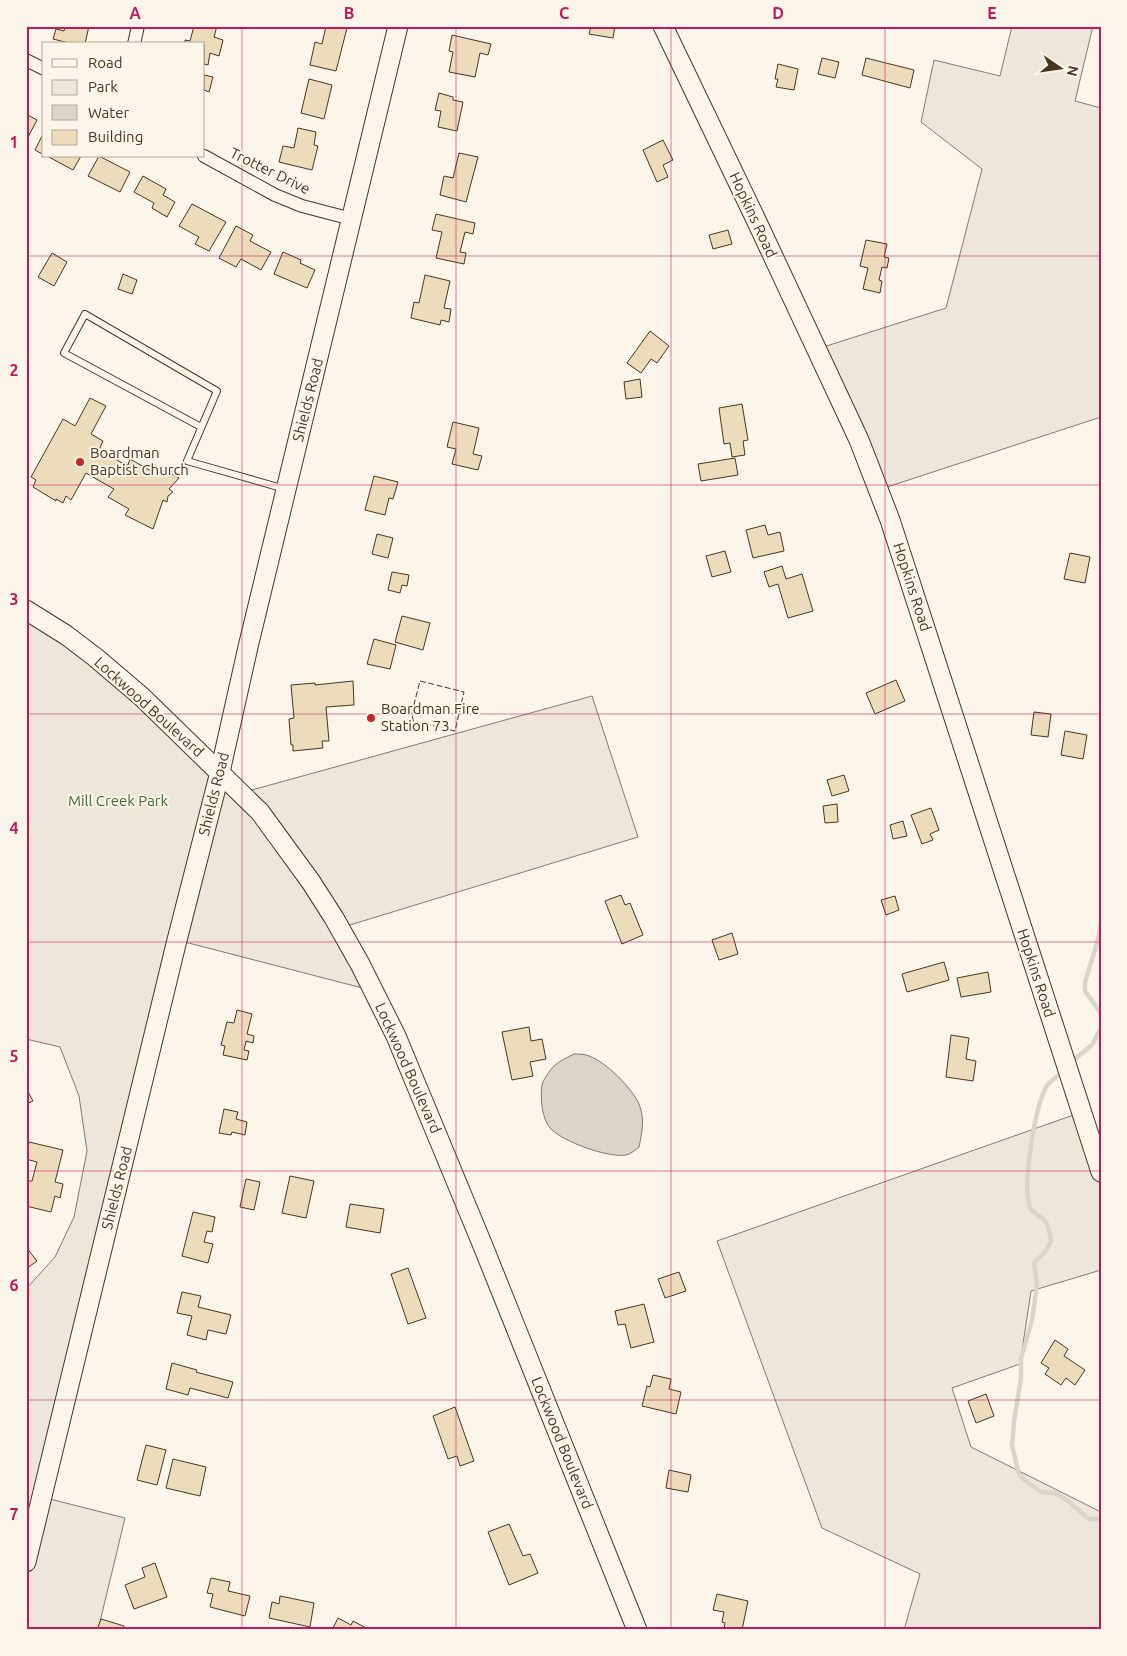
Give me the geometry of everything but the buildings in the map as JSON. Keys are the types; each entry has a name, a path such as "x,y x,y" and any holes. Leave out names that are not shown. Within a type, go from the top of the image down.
{"main road":[{"name":"Shields Road","path":"26,1562 170,969 220,772 398,26"},
{"name":"Hopkins Road","path":"663,26 859,440 893,529 1101,1172"},
{"name":"Lockwood Boulevard","path":"26,610 66,635 102,663 142,697 220,772 260,812 311,882 334,918 360,964 396,1036 483,1246 637,1630"}],"street":[{"path":"134,42 138,26"},
{"path":"26,60 42,69"},
{"name":"Trotter Drive","path":"205,157 275,195 302,206 352,219"}],"lane":[{"path":"201,427 64,353 86,314 217,391 187,461 286,490"}],"green space":[{"path":"1012,26 1093,26 1075,101 1101,108 1101,417 878,490 817,349 946,308 982,169 921,122 934,60 1000,76"},
{"name":"Mill Creek Park","path":"26,610 241,793 592,696 638,837 340,928 374,991 177,940 42,1497 125,1518 98,1630 26,1630 26,1289 55,1257 74,1217 87,1151 79,1096 60,1047 26,1039"},
{"path":"1082,1112 1101,1172 1101,1270 1031,1291 1020,1364 952,1388 971,1447 1101,1512 1101,1630 904,1630 920,1574 822,1528 717,1241"}],"water":[{"path":"574,1054 587,1055 596,1059 618,1076 636,1098 641,1109 642,1126 639,1147 631,1153 618,1155 598,1152 566,1139 557,1134 548,1125 542,1108 541,1090 543,1083 554,1066"}],"waterway":[{"path":"1101,922 1098,940 1085,982 1085,991 1101,1016"},
{"path":"1071,1062 1092,1045 1101,1028"},
{"path":"1063,1072 1046,1087 1038,1111 1031,1145 1028,1179 1029,1204 1033,1211 1046,1222 1051,1241 1045,1252 1034,1263 1037,1285 1032,1320 1021,1359 1021,1378 1012,1446 1019,1474 1023,1479 1041,1492 1055,1493 1068,1501 1089,1519 1101,1519"}],"fence":[{"path":"420,681 464,692 455,731 413,721 412,712 420,681"}],"place":[{"name":"Boardman Baptist Church","path":"80,462"},
{"name":"Boardman Fire Station 73","path":"371,718"}]}
